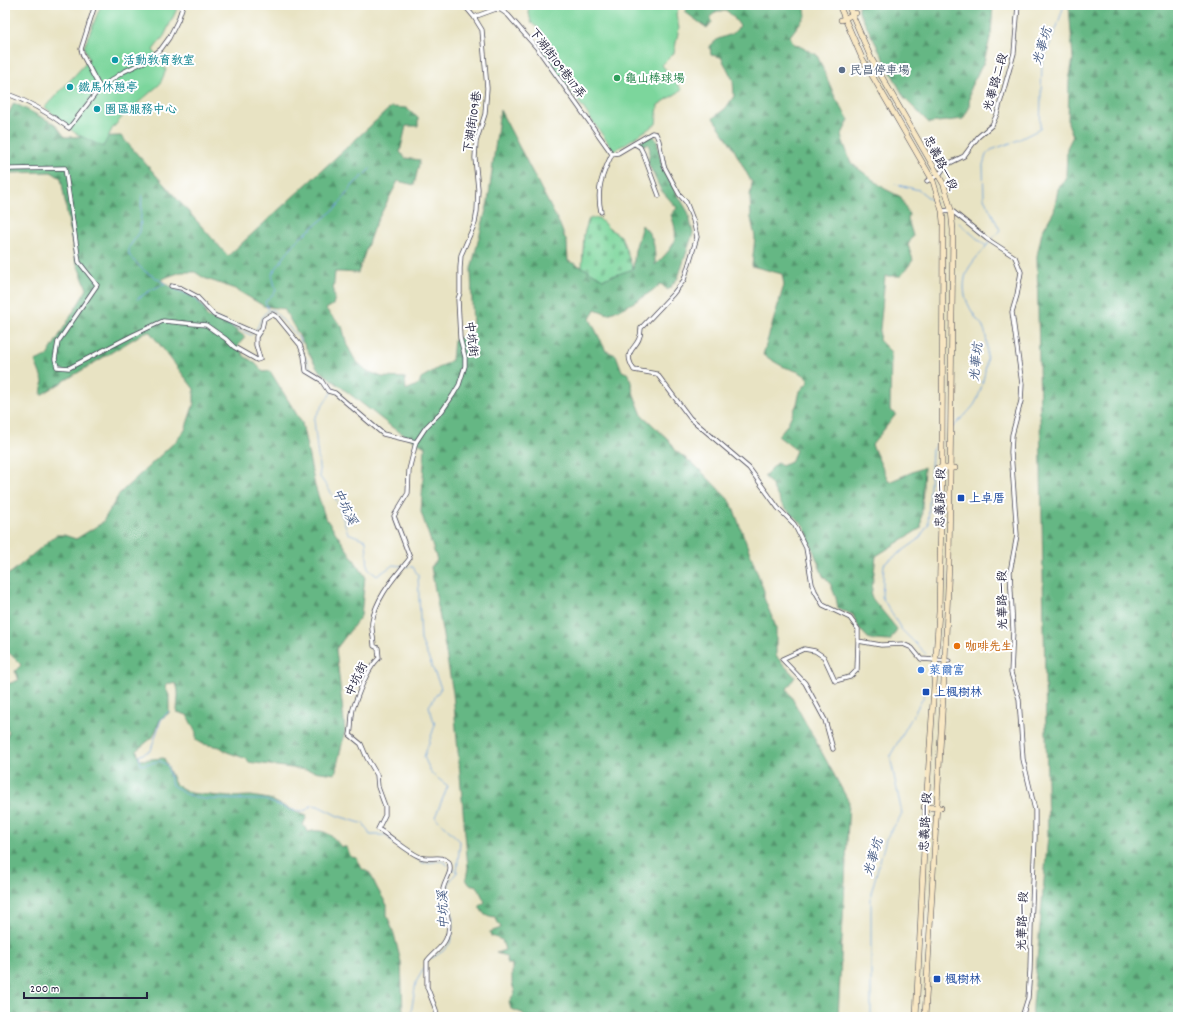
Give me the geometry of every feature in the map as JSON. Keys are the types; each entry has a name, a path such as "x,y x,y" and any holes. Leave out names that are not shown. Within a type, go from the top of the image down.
{"main road":[{"name":"忠義路一段","path":"840,5 842,19 873,79 930,180 942,211 944,233 942,452 939,468 939,603 925,807 916,1017"},
{"name":"忠義路一段","path":"848,5 854,14 874,63 939,175 948,195 954,230 951,451 953,468 947,661 930,966 925,1017"},
{"path":"842,19 854,14"},
{"path":"939,468 953,468"},
{"path":"925,807 938,808"},
{"path":"917,966 930,966"}],"street":[{"path":"95,5 81,49 83,56 100,88"},
{"path":"5,93 40,109 69,128 100,88 123,72 146,61 161,49 169,38 178,20 183,5"},
{"name":"下湖街109巷","path":"460,293 461,255 475,223 477,211 478,189 475,158 476,142 485,114 487,88 482,30 474,16 464,5"},
{"name":"光華路二段","path":"930,180 939,175 946,166 964,156 978,137 992,125 997,114 1014,53 1018,5"},
{"name":"下湖街109巷117弄","path":"474,16 496,9 501,10 508,15 541,55 612,154"},
{"path":"601,212 598,198 601,181 612,154 618,153 652,133 656,134 659,140 664,166 679,194 686,202 693,220 697,237 684,280 674,294 641,328 641,337 628,354 628,359 634,370 638,372 657,374 690,418 721,443 752,472 778,508 794,524 806,548 812,584 823,605 850,618 858,629 857,670 845,680 835,681 824,657 815,651 804,649 782,659 805,683 825,720 833,749"},
{"path":"635,144 640,147 643,153 659,196"},
{"path":"5,172 11,168 65,168 79,262 97,285 58,342 55,359 57,367 69,368 163,321 206,326 226,339 234,347 258,360 260,359 256,346 255,332"},
{"path":"942,211 951,210"},
{"name":"光華路一段","path":"951,210 987,239 1015,257 1022,272 1012,312 1022,384 1021,401 1012,434 1011,452 1017,534 1010,572 1013,630 1011,673 1019,699 1023,759 1035,810 1030,970 1028,998 1022,1017"},
{"path":"171,286 181,288 196,296 214,315 255,332"},
{"name":"中坑街","path":"436,1017 436,1010 427,987 428,963 448,933 449,923 444,888 451,867 449,862 442,858 425,859 418,856 378,829 385,815 385,806 378,787 377,775 360,744 350,735 353,710 364,681 373,663 379,658 378,648 374,646 372,623 376,608 387,586 410,558 394,516 408,493 409,470 416,442 426,427 442,411 459,385 465,366 465,357 460,338 458,300 460,293"},
{"path":"255,332 262,328 264,318 270,314 277,317 300,345 304,356 306,371 322,380 328,391 335,393 383,434 416,442"},
{"path":"858,641 881,645 903,644 912,648 922,660 947,661"}],"green space":[{"path":"101,5 170,5 177,9 164,36 153,50 166,70 160,84 123,116 112,129 103,147 75,133 45,107 89,60 84,47"},
{"name":"龜山棒球場","path":"534,5 680,5 676,14 679,28 674,53 662,65 682,90 658,105 656,124 614,151 541,49 545,40 541,31 531,22 528,9"},
{"path":"690,5 804,5 806,15 790,36 793,43 817,55 835,97 849,120 841,136 851,163 885,189 901,197 909,215 908,219 913,236 908,245 913,260 901,276 885,276 879,340 891,352 890,410 896,414 872,445 889,482 924,467 921,528 876,556 871,597 897,629 890,641 868,638 859,628 853,615 838,608 830,583 823,576 804,526 782,505 771,484 764,476 777,463 782,466 792,461 796,450 778,436 787,425 797,404 800,391 809,381 801,373 782,366 763,355 784,285 782,274 752,266 755,237 751,218 750,196 752,183 731,144 713,118 726,108 734,96 733,80 721,57 711,55 710,46 718,39 732,34 740,26 727,11 717,11 710,17 712,22 707,28 685,12"},
{"path":"859,5 993,5 991,34 984,62 970,88 969,108 963,119 929,123 905,99 859,12"},
{"path":"1069,5 1178,5 1178,1017 1032,1017 1048,835 1037,256 1042,232 1054,211 1058,189 1066,177 1067,148 1073,136 1068,123 1069,81 1073,59"},
{"path":"14,103 55,124 65,137 121,136 228,256 391,107 406,108 418,118 418,126 406,126 400,152 405,158 420,160 414,185 398,181 373,229 358,273 335,272 333,293 335,297 333,305 326,309 342,326 347,345 355,360 367,371 382,377 405,378 406,390 419,384 421,378 452,360 454,340 473,332 471,269 488,202 500,110 560,225 567,243 568,261 603,279 633,269 635,250 642,225 652,238 655,253 655,265 674,243 675,231 671,215 677,208 661,190 648,163 650,150 648,144 641,146 640,141 653,135 657,141 662,168 688,212 693,233 678,278 668,290 661,284 636,301 608,314 595,309 590,319 606,351 616,355 622,371 629,374 634,395 642,415 669,440 676,451 698,468 731,502 764,591 764,598 776,627 776,656 795,677 787,689 849,802 838,1017 526,1017 522,1013 511,1009 509,1002 515,992 512,984 512,964 507,964 506,956 496,953 505,950 502,940 491,936 490,932 501,928 495,917 485,915 479,907 485,902 477,886 469,884 466,879 468,868 453,693 431,567 437,560 421,512 425,447 393,428 318,369 284,309 264,306 235,289 204,278 195,272 181,272 161,280 165,284 196,298 204,309 207,317 229,325 245,337 238,346 244,356 255,363 263,372 270,371 302,423 315,486 325,517 365,576 361,616 336,649 345,731 335,774 248,762 247,759 227,752 220,747 203,744 196,740 196,733 187,715 177,712 177,687 176,684 168,683 165,687 169,695 169,713 160,720 153,737 137,750 139,760 164,758 175,784 190,793 229,797 251,796 269,799 307,816 303,825 308,832 318,831 327,833 331,835 341,847 346,847 351,857 357,858 362,869 370,873 387,905 387,915 394,934 401,962 403,1013 407,1017 5,1017 5,740 9,732 5,727 5,685 19,680 15,671 21,665 5,649 5,576 12,572 56,535 64,535 76,539 102,523 120,493 177,440 185,430 194,403 194,389 150,332 145,332 41,395 43,381 35,361 47,356 87,289 75,259 61,178 51,172 10,173 5,177 5,120"},
{"path":"589,218 599,218 608,228 621,236 633,269 603,279 582,267 584,234"}],"waterway":[{"name":"光華坑","path":"991,240 1000,230 984,198 983,165 986,155 991,150 1016,141 1040,129 1042,63 1057,27 1064,5"},
{"path":"268,309 265,302 276,291 272,274 295,242 336,208 352,186 370,169"},
{"path":"895,184 919,190 935,203"},
{"name":"中坑溪","path":"142,195 140,232 129,247 129,255 143,270 169,286"},
{"path":"959,223 986,246"},
{"name":"光華坑","path":"953,427 974,405 978,398 984,378 987,355 986,335 970,308 965,294 964,284 968,269 989,243"},
{"path":"137,299 164,284"},
{"name":"中坑溪","path":"172,288 194,297 211,316 251,335 252,334"},
{"name":"中坑溪","path":"254,332 257,329 263,315 273,310 298,337 301,343"},
{"name":"中坑溪","path":"306,358 310,368 334,388 314,419 320,477 337,501 348,533 366,540 368,569 377,576 393,565 402,566"},
{"name":"光華坑","path":"926,654 901,629 882,597 884,564 918,540 928,525 932,450 940,441"},
{"name":"中坑溪","path":"405,566 413,567 418,575 421,640 441,688 429,706 435,725 424,757 432,774 448,786 435,817 460,841 457,872 450,881 448,887 448,897 453,924 450,943 443,951 432,958"},
{"name":"光華坑","path":"871,1017 871,893 886,839 902,814 890,756 923,698 924,692"},
{"path":"169,711 161,720 151,750 139,756 141,765 160,761 167,765 172,785 185,794 203,799 265,800 291,810 305,811 312,805 318,806 338,816 364,824 370,835 385,835"},
{"path":"387,837 423,863 442,861 448,865"},
{"name":"中坑溪","path":"452,868 457,872"},
{"name":"中坑溪","path":"413,1017 411,1013 416,982 425,967"}],"place":[{"name":"活動教育教室","path":"115,60"},
{"name":"民昌停車場","path":"842,70"},
{"name":"龜山棒球場","path":"617,78"},
{"name":"鐵馬休憩亭","path":"70,87"},
{"name":"園區服務中心","path":"97,109"},
{"name":"上卓厝","path":"961,498"},
{"name":"咖啡先生","path":"957,646"},
{"name":"萊爾富","path":"921,670"},
{"name":"上楓樹林","path":"926,692"},
{"name":"楓樹林","path":"937,979"}]}
